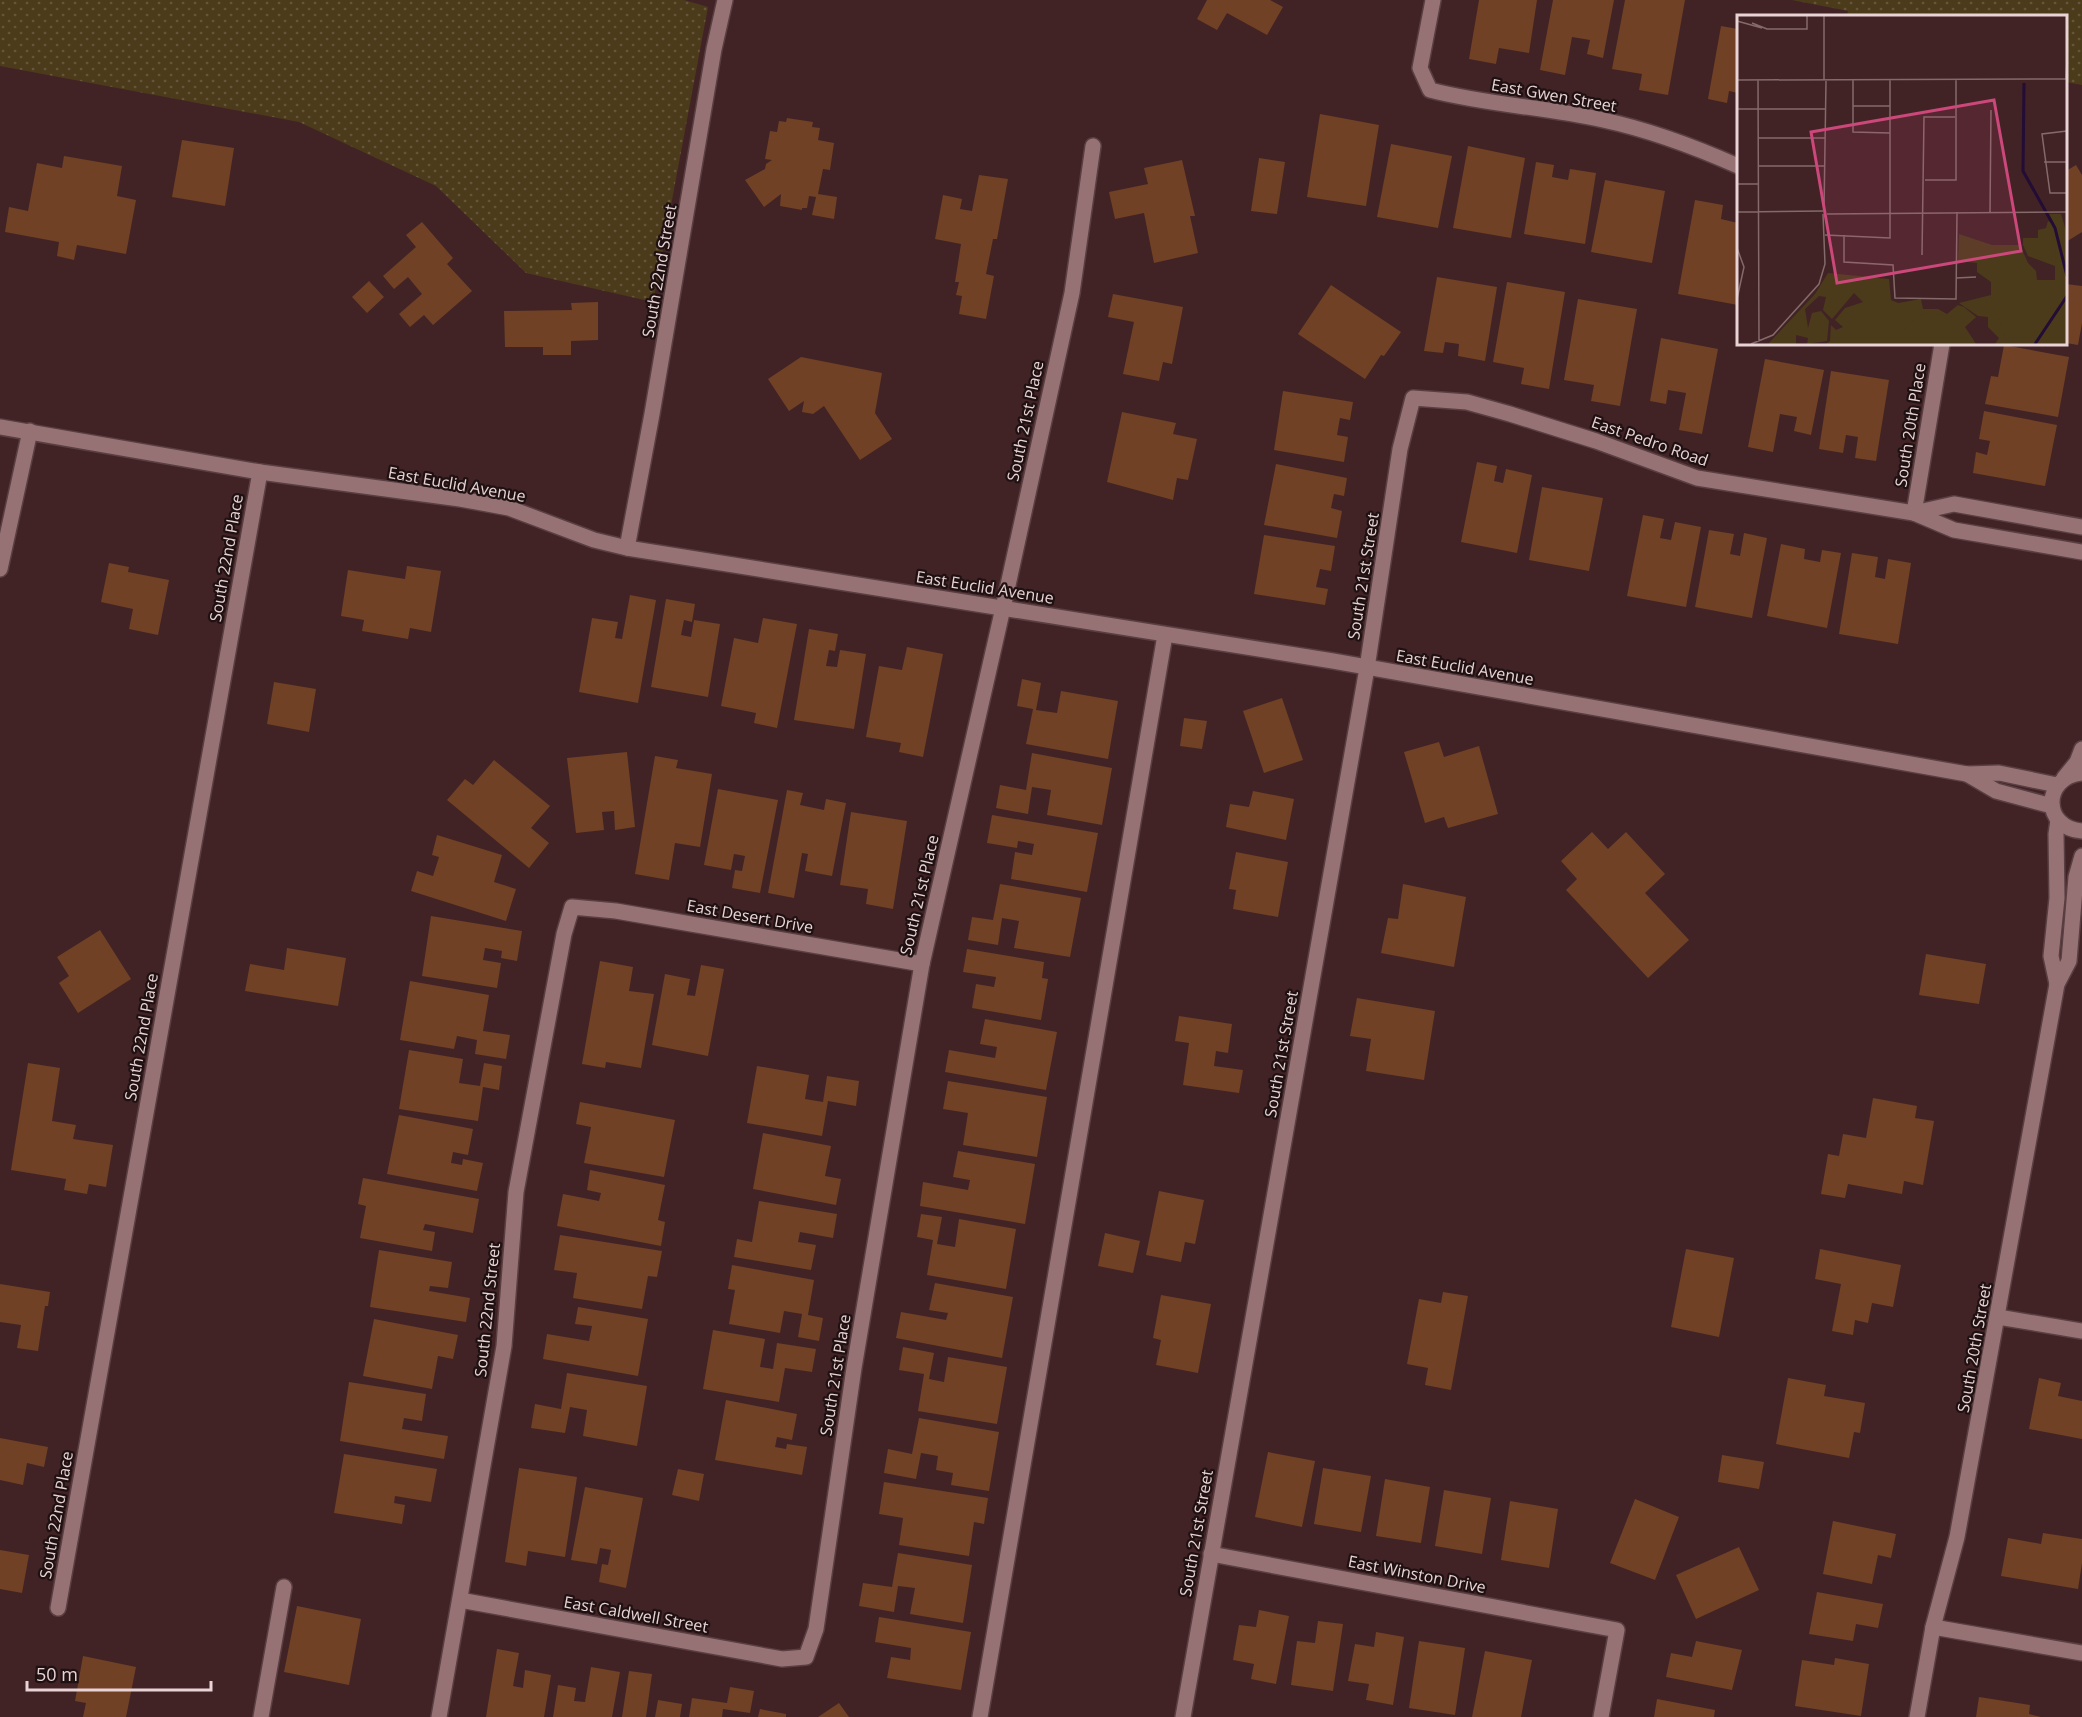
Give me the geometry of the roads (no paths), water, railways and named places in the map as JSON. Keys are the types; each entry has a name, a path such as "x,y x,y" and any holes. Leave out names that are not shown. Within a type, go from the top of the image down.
{"street":[{"name":"South 22nd Street","path":"627,548 689,203 714,49 725,0"},
{"name":"East Gwen Street","path":"1433,0 1420,68 1430,90 1461,98 1603,120 1691,145 1737,166"},
{"name":"South 21st Place","path":"806,1657 816,1629 854,1368 922,964 1072,292 1093,147"},
{"name":"South 20th Place","path":"1914,513 1942,345"},
{"name":"East Pedro Road","path":"1413,398 1467,402 1489,408 1596,441 1697,478 1914,513 1954,530 2082,552"},
{"name":"South 21st Street","path":"1183,1717 1367,668 1400,449 1413,398"},
{"name":"East Euclid Avenue","path":"0,427 260,472 509,508 594,540 627,548 1367,668 1967,774 1999,773 2061,782"},
{"path":"0,569 30,432"},
{"name":"South 22nd Place","path":"58,1608 260,472"},
{"name":"East Pedro Road","path":"1914,513 1954,504 2082,527"},
{"path":"980,1717 1165,635"},
{"path":"2061,782 2077,762 2082,749"},
{"path":"2061,782 2073,774 2082,773"},
{"name":"East Euclid Avenue","path":"1967,774 1996,791 2055,813 2072,830 2082,831"},
{"name":"South 20th Street","path":"2057,984 2051,956 2057,898 2055,813 2052,799 2061,782"},
{"name":"South 20th Street","path":"1917,1717 1933,1627 1957,1537 2057,984 2068,961 2076,877 2082,856"},
{"name":"South 22nd Street","path":"439,1717 504,1346 516,1192 564,934 572,907"},
{"name":"East Desert Drive","path":"572,907 616,911 922,964"},
{"path":"1998,1317 2082,1331"},
{"name":"East Winston Drive","path":"1211,1554 1617,1630 1601,1717"},
{"path":"261,1717 284,1587"},
{"name":"East Caldwell Street","path":"460,1600 782,1659 806,1657"},
{"path":"1933,1627 2082,1653"}]}
